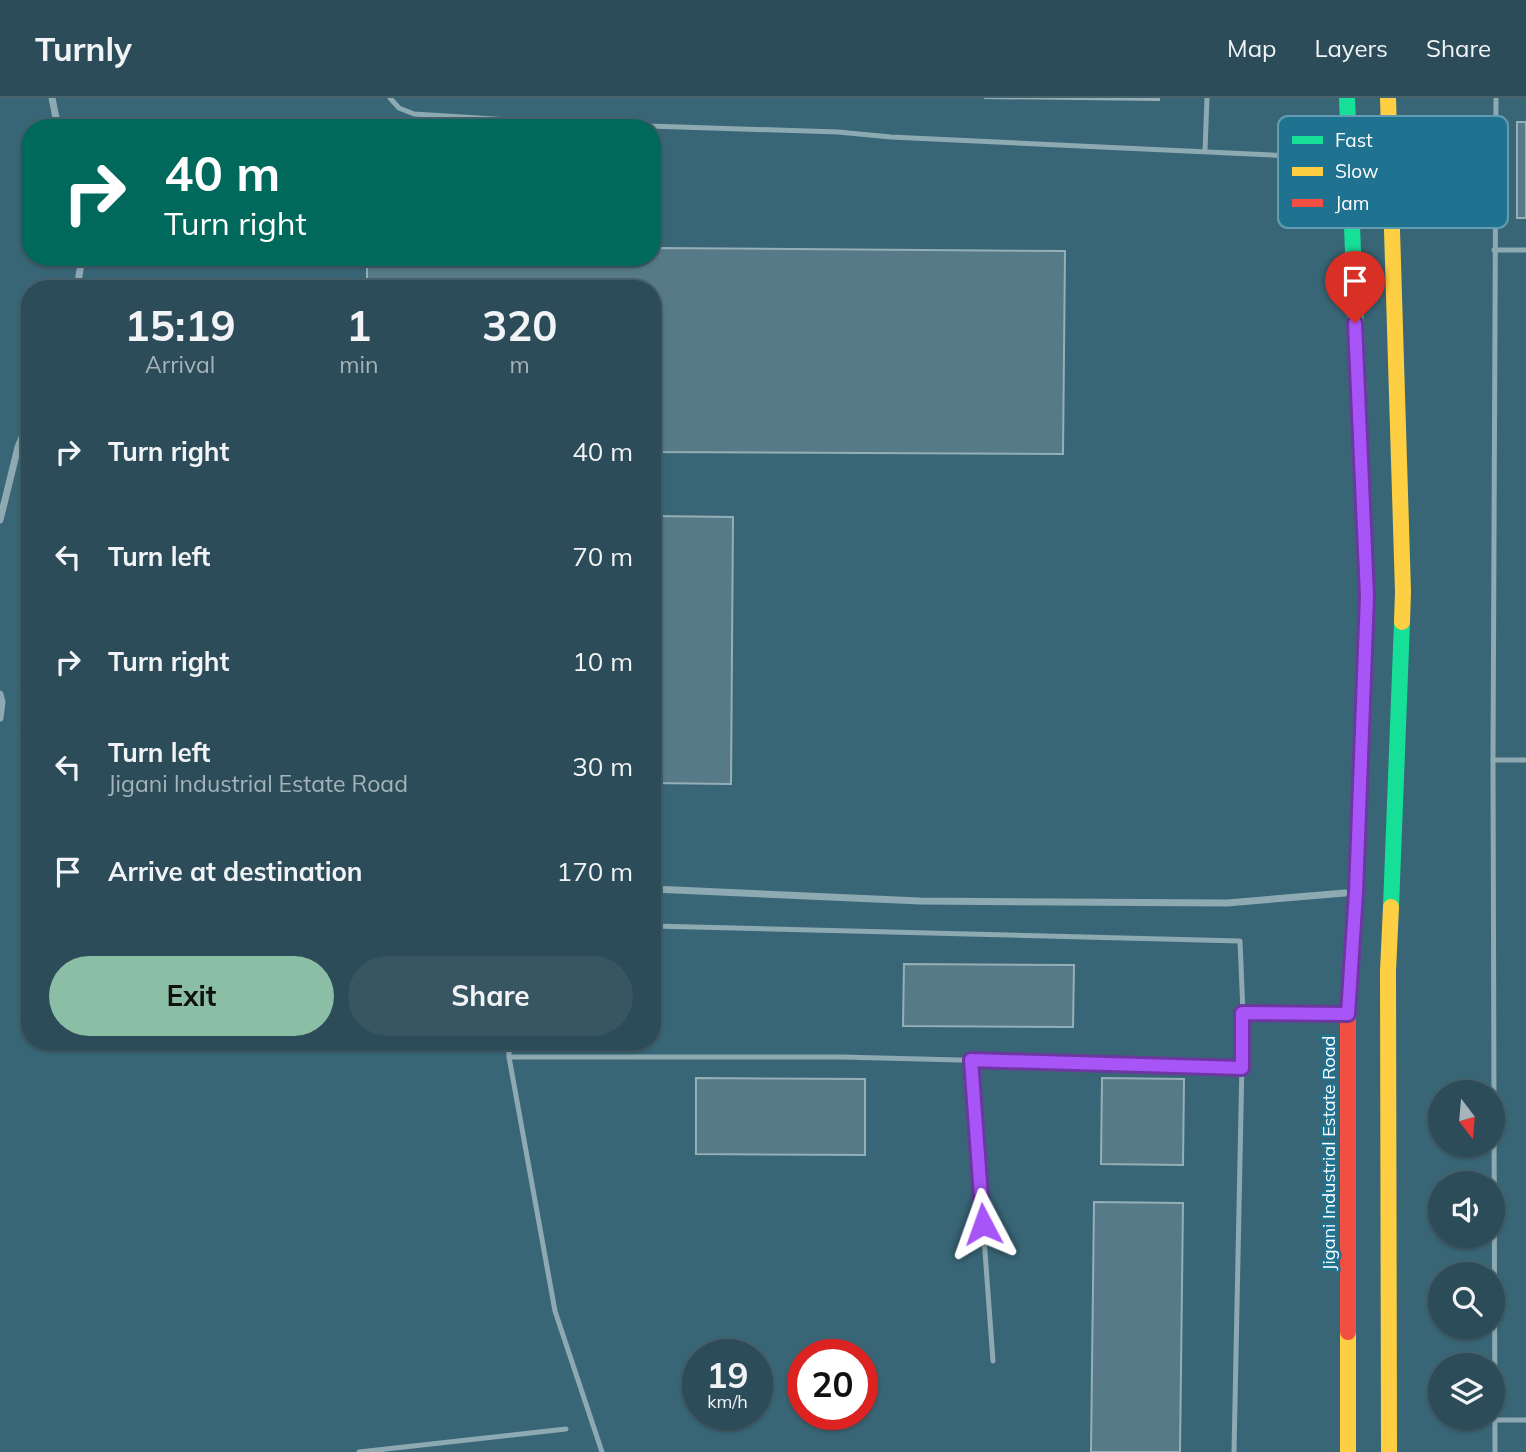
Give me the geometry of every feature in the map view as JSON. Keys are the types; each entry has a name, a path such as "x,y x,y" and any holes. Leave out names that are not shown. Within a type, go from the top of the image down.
{"main road":[{"name":"Jigani Industrial Estate Road","path":"1347,98 1347,116"},
{"path":"1388,98 1389,116"},
{"name":"Jigani Industrial Estate Road","path":"1348,1452 1348,1014 1356,892 1367,596 1351,228"},
{"path":"1389,1452 1388,971 1403,592 1392,228"}],"street":[{"path":"52,98 56,119"},
{"path":"0,520 21,440"},
{"path":"0,694 0,718"},
{"path":"661,890 920,901 1213,902 1356,892"}],"lane":[{"path":"390,98 399,108 414,114 498,119"},
{"path":"1205,151 1207,98"},
{"path":"1496,98 1496,116"},
{"path":"661,126 838,132 891,137 1278,155"},
{"path":"1494,228 1495,1353"},
{"path":"1494,250 1526,250"},
{"path":"1493,760 1526,760"},
{"path":"661,926 1240,941 1242,1068 1234,1452"},
{"path":"1242,1013 1348,1014"},
{"path":"509,1050 555,1311 602,1452"},
{"path":"509,1057 842,1057 1242,1068"},
{"path":"971,1060 993,1361"},
{"path":"1505,1420 1526,1420"},
{"path":"359,1452 566,1429"},
{"path":"1494,1452 1495,1430"}],"building":[{"path":"984,98 1159,98 1159,100"},
{"path":"1517,122 1526,122 1526,218 1517,218"},
{"path":"661,248 1065,251 1063,454 661,452 661,280 367,280 367,266 661,266"},
{"path":"661,516 733,517 731,784 661,783"},
{"path":"904,964 1074,965 1073,1027 903,1026"},
{"path":"696,1078 865,1079 865,1155 696,1154"},
{"path":"1102,1078 1184,1079 1183,1165 1101,1164"},
{"path":"1094,1202 1183,1203 1180,1452 1091,1452"}],"traffic: fast":[{"path":"1347,98 1348,116"},
{"path":"1352,228 1358,380"},
{"path":"1391,907 1402,622"}],"traffic: slow":[{"path":"1388,98 1389,116"},
{"path":"1392,228 1402,622"},
{"path":"1358,380 1367,596 1362,740"},
{"path":"1389,1452 1388,971 1391,907"},
{"path":"1348,1332 1348,1452"}],"traffic: jam":[{"path":"1348,1332 1348,1014 1362,740"}],"route":[{"path":"983,1224 971,1060 1242,1068 1242,1013 1348,1014 1356,892 1367,596 1355,323"}]}
